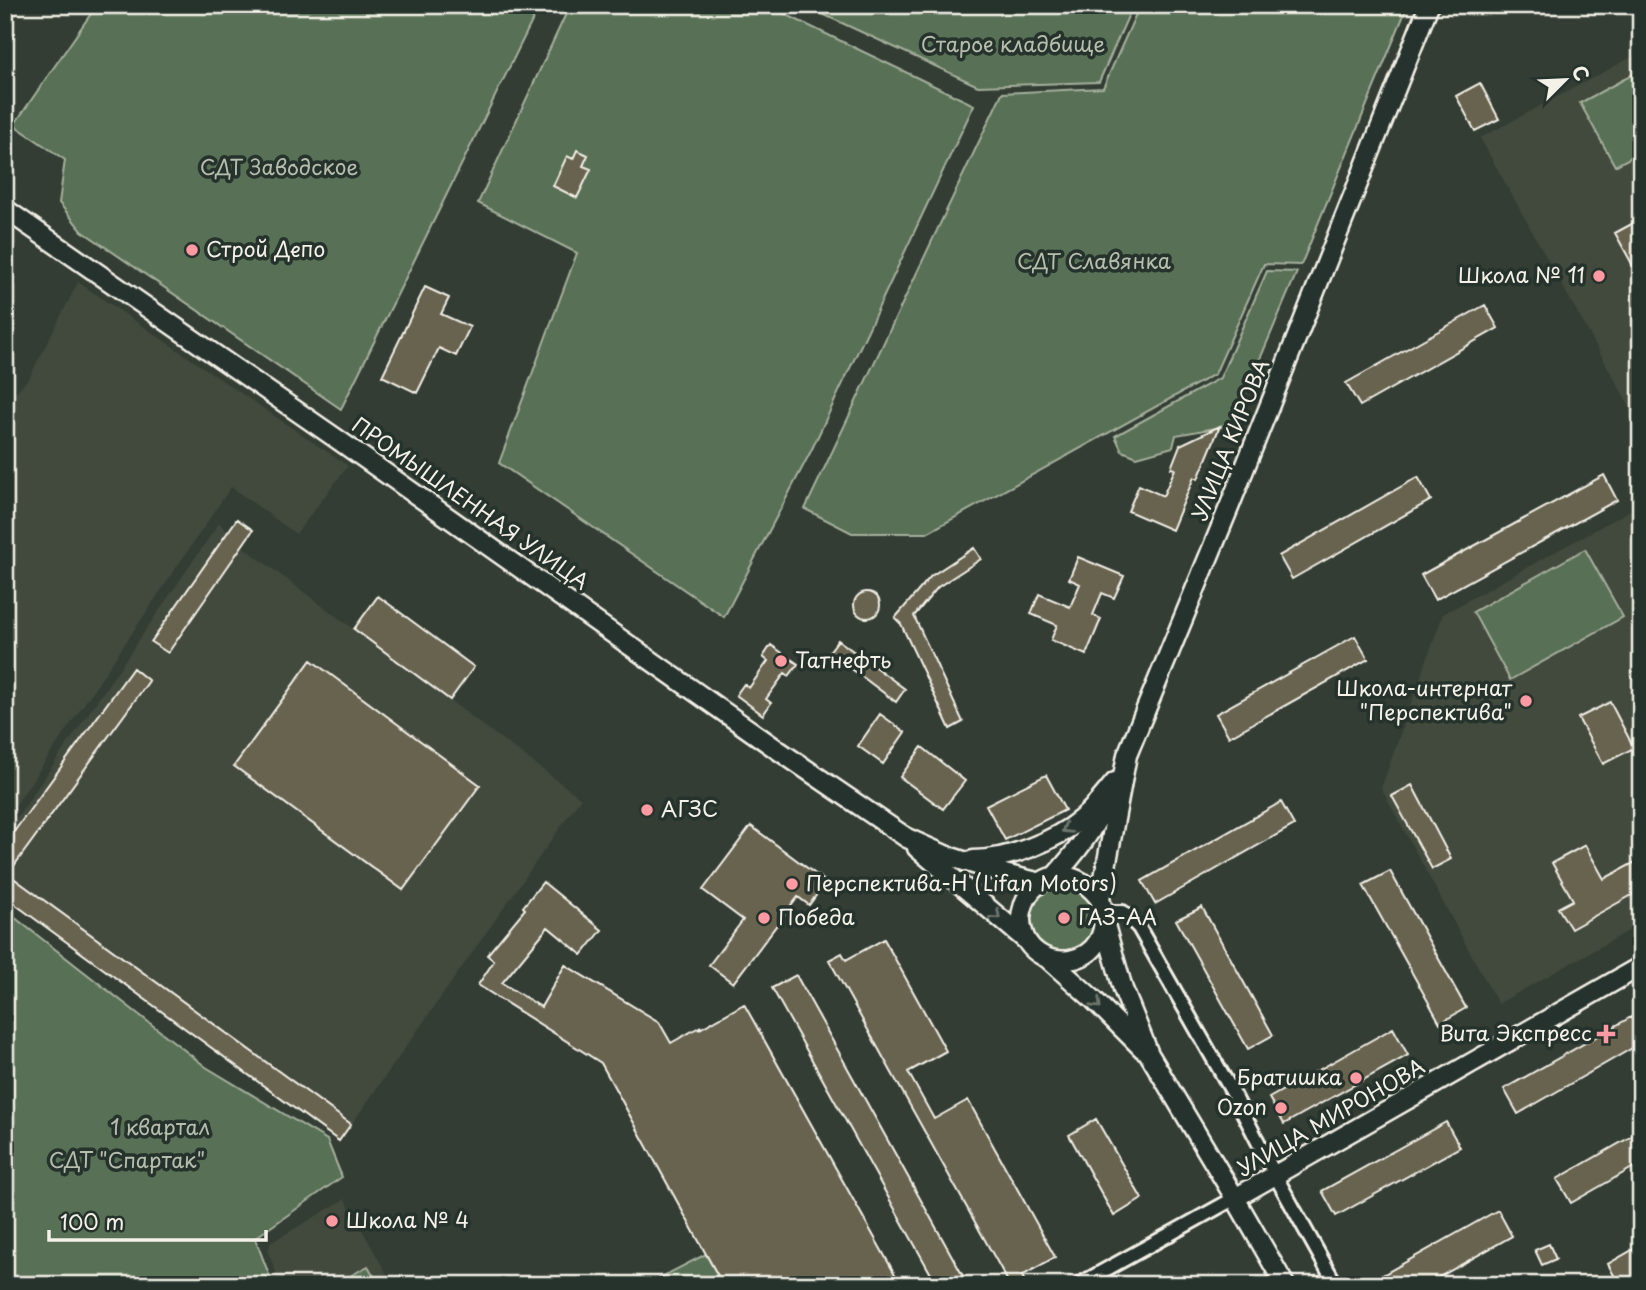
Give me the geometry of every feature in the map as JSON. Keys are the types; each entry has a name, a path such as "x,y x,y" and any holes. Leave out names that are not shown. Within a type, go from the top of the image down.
{"main road":[{"name":"УЛИЦА КИРОВА","path":"1285,1285 1149,1054 1123,989 1103,912 1127,755 1230,505 1429,5"},
{"name":"ПРОМЫШЛЕННАЯ УЛИЦА","path":"5,209 775,748 908,838"},
{"path":"1027,941 1021,916 1030,891 1047,880 1082,845 1095,825 1127,755"},
{"path":"962,860 1004,856 1036,845 1064,831 1081,820 1115,782"},
{"path":"908,838 945,855 1008,875 1047,880 1067,877 1080,880 1092,888 1103,912 1101,937 1094,948 1084,956 1072,960 1047,958"},
{"path":"908,838 925,856 1094,1000 1149,1054"},
{"name":"УЛИЦА МИРОНОВА","path":"1235,1198 1641,966"}],"street":[{"path":"1103,912 1124,912 1139,928 1234,1095 1336,1285"},
{"name":"УЛИЦА МИРОНОВА","path":"1078,1285 1235,1198"}],"shaded area":[{"name":"Школа № 11","path":"1641,52 1641,415 1636,418 1480,138"},
{"path":"78,282 348,466 296,534 231,487 5,821 5,403 29,378"},
{"name":"Школа-интернат \"Перспектива\"","path":"1636,507 1641,515 1641,924 1498,1004 1381,788 1443,614"},
{"path":"219,523 242,546 581,798 342,1138 5,891 5,835"},
{"name":"Школа № 4","path":"345,1199 393,1285 281,1285 268,1252 270,1243"}],"green space":[{"name":"СДТ Заводское","path":"97,5 540,5 341,409 82,231 59,203 65,160 14,125"},
{"path":"570,5 766,5 974,105 811,451 724,617 499,463 577,253 478,203"},
{"name":"Старое кладбище","path":"803,5 1133,5 1099,82 978,86"},
{"name":"СДТ Славянка","path":"1140,5 1408,5 1301,265 1264,264 1215,374 927,533 852,533 805,509 1002,93 1103,88"},
{"path":"1641,70 1641,152 1615,166 1580,103"},
{"path":"1267,271 1297,272 1232,425 1176,435 1173,447 1137,457 1122,451 1115,436 1220,378"},
{"path":"1585,549 1623,617 1510,680 1473,612"},
{"path":"1063,887 1086,897 1096,920 1086,943 1063,953 1040,943 1030,920 1040,897"},
{"name":"СДТ \"Спартак\"","path":"5,910 206,1067 327,1140 342,1177 255,1238 273,1285 5,1285"},
{"path":"706,1254 723,1285 646,1285"},
{"path":"368,1266 379,1285 334,1285"}],"building":[{"path":"1480,83 1499,119 1475,131 1456,96"},
{"path":"577,150 588,155 583,166 591,169 577,198 553,186 567,156 573,159"},
{"path":"1641,219 1641,280 1615,233"},
{"path":"425,287 449,298 441,314 470,327 456,356 439,348 417,393 382,376"},
{"path":"1485,305 1498,328 1360,406 1346,383"},
{"path":"1220,426 1198,479 1194,477 1172,530 1128,511 1139,485 1163,496 1175,469 1171,468 1180,445"},
{"path":"1604,475 1617,500 1435,600 1421,575"},
{"path":"1418,477 1431,500 1292,579 1279,556"},
{"path":"237,519 253,530 168,653 151,642"},
{"path":"974,548 981,559 938,587 914,616 963,722 950,729 901,624 895,618 931,576"},
{"path":"1078,557 1124,576 1114,598 1102,593 1093,615 1101,619 1086,655 1051,640 1057,625 1031,614 1039,594 1070,607 1080,584 1069,579"},
{"path":"867,592 876,596 880,605 876,614 867,618 858,614 854,605 858,596"},
{"path":"378,596 474,667 450,700 354,629"},
{"path":"1355,636 1368,659 1229,737 1216,714"},
{"path":"838,640 905,689 896,702 829,652"},
{"path":"771,645 798,664 789,676 785,673 766,699 771,703 763,715 736,695 744,684 749,688 768,661 763,657"},
{"path":"311,660 480,785 403,890 234,766"},
{"path":"133,668 149,681 8,874 351,1124 339,1141 5,897 5,844"},
{"path":"1610,702 1634,748 1603,764 1578,718"},
{"path":"880,714 905,732 883,764 858,746"},
{"path":"922,747 965,781 943,809 900,777"},
{"path":"1046,775 1065,810 1005,840 986,805"},
{"path":"1412,785 1451,859 1432,869 1392,796"},
{"path":"1281,802 1294,825 1155,904 1142,881"},
{"path":"751,826 826,882 809,905 798,897 733,983 709,965 743,920 703,890"},
{"path":"1585,845 1604,879 1641,859 1641,890 1571,929 1558,908 1573,900 1552,863"},
{"path":"1390,871 1466,1008 1440,1023 1363,885"},
{"path":"543,882 602,930 582,955 548,927 502,983 541,1007 565,965 659,1022 671,1043 744,1004 901,1285 723,1285 601,1063 478,985 494,961 487,955 525,909 523,907"},
{"path":"1202,907 1273,1035 1248,1049 1176,920"},
{"path":"884,939 946,1051 908,1072 934,1119 968,1100 1055,1257 1022,1276 1027,1285 1010,1285 829,960 842,953 846,960"},
{"path":"796,975 968,1285 937,1285 772,988"},
{"path":"1631,1017 1641,1035 1641,1043 1518,1114 1504,1089"},
{"path":"1393,1028 1408,1055 1284,1124 1269,1098"},
{"path":"1096,1119 1142,1199 1114,1216 1069,1135"},
{"path":"1446,1122 1460,1147 1336,1216 1322,1191"},
{"path":"1641,1131 1641,1163 1571,1203 1557,1179"},
{"path":"1498,1210 1512,1236 1425,1285 1365,1285"},
{"path":"1549,1244 1556,1259 1542,1265 1535,1250"},
{"path":"1641,1245 1641,1277 1627,1285 1619,1285 1608,1264"}],"place":[{"name":"Строй Депо","path":"192,250"},
{"name":"Школа № 11","path":"1599,276"},
{"name":"Татнефть","path":"781,661"},
{"name":"Школа-интернат \"Перспектива\"","path":"1526,701"},
{"name":"АГЗС","path":"647,810"},
{"name":"Перспектива-Н (Lifan Motors)","path":"792,884"},
{"name":"Победа","path":"764,918"},
{"name":"ГАЗ-АА","path":"1064,918"},
{"name":"Вита Экспресс","path":"1606,1034"},
{"name":"Братишка","path":"1356,1078"},
{"name":"Ozon","path":"1281,1108"},
{"name":"Школа № 4","path":"332,1221"}],"park label":[{"name":"1 квартал","path":"160,1128"}]}
